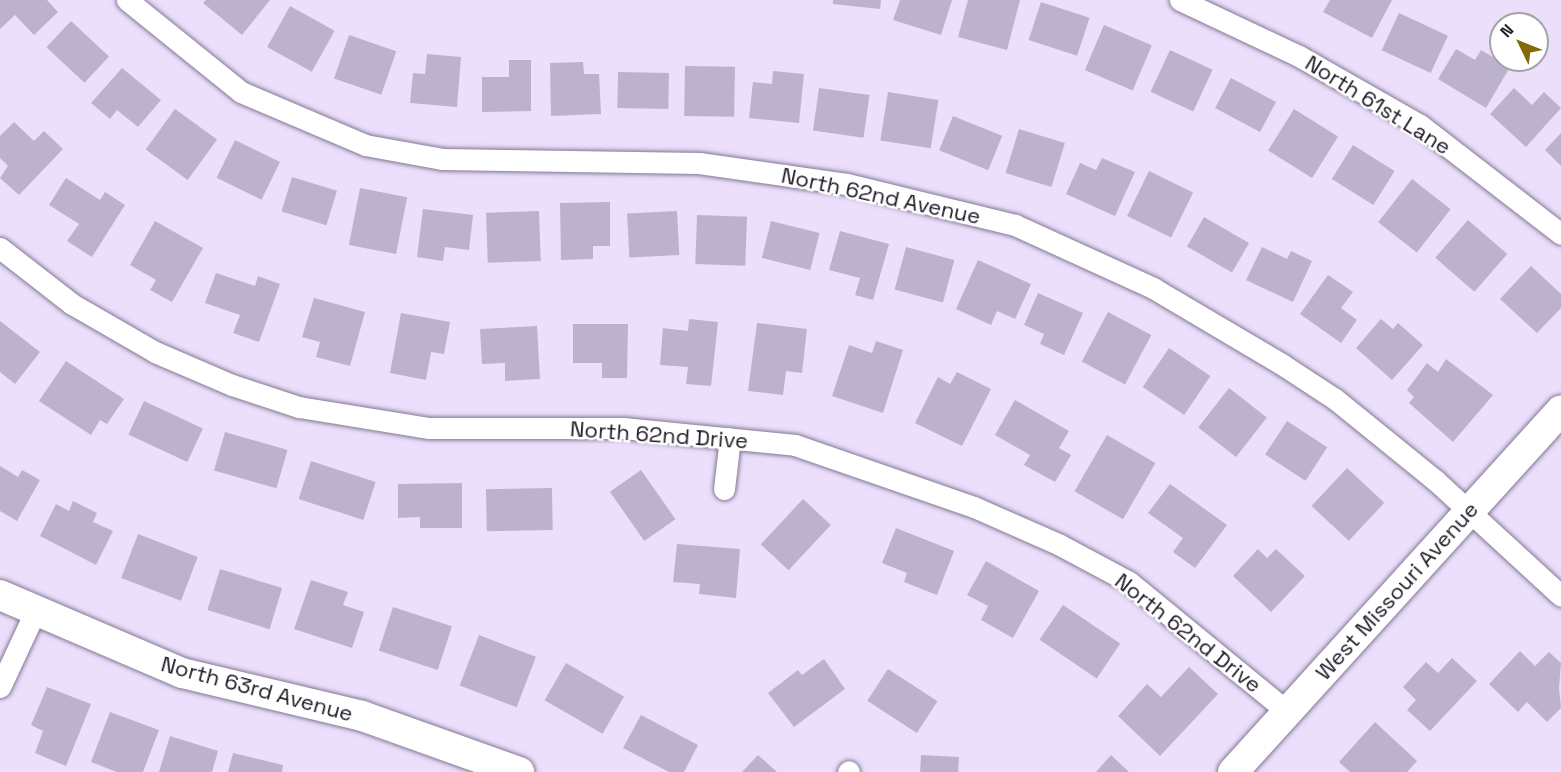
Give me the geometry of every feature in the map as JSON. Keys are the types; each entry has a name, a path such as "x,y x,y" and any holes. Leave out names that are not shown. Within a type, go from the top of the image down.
{"street":[{"name":"North 62nd Avenue","path":"127,0 241,92 365,145 442,159 699,163 847,184 1015,225 1153,288 1283,365 1335,399 1379,433 1561,596"},
{"name":"North 61st Lane","path":"1180,0 1299,56 1420,125 1561,234"},
{"name":"North 62nd Drive","path":"0,248 72,304 155,352 232,386 299,407 429,428 624,428 795,445 974,507 1060,545 1129,582 1288,712"},
{"name":"West Missouri Avenue","path":"1233,772 1561,410"},
{"path":"724,489 730,438"},
{"name":"North 63rd Avenue","path":"0,595 35,612 182,673 362,716 519,772"},
{"path":"0,687 35,612"}],"building":[{"path":"0,0 47,0 58,12 34,35 15,15 0,29"},
{"path":"206,0 270,0 242,35 203,3"},
{"path":"833,0 881,0 880,9 833,4"},
{"path":"900,0 952,0 941,35 893,20"},
{"path":"968,0 1020,0 1007,50 958,37"},
{"path":"1330,0 1392,0 1372,38 1323,12"},
{"path":"1041,2 1090,18 1077,56 1029,40"},
{"path":"290,6 335,31 312,72 267,47"},
{"path":"1399,13 1448,36 1431,73 1382,50"},
{"path":"71,21 109,56 84,83 46,47"},
{"path":"1104,25 1152,45 1133,90 1085,70"},
{"path":"349,35 396,51 381,95 334,78"},
{"path":"1456,49 1475,60 1481,50 1489,55 1489,72 1507,72 1486,108 1438,79"},
{"path":"1170,50 1213,70 1193,112 1151,92"},
{"path":"427,54 461,57 457,107 410,103 413,73 425,74"},
{"path":"509,60 531,60 531,111 482,112 482,77 509,77"},
{"path":"583,62 584,74 599,74 601,114 551,116 550,63"},
{"path":"685,66 735,67 734,117 684,116"},
{"path":"122,68 161,100 138,127 117,110 110,119 91,103"},
{"path":"773,71 804,74 799,123 749,118 753,82 772,84"},
{"path":"618,72 669,73 668,109 617,108"},
{"path":"1231,78 1276,102 1260,132 1215,108"},
{"path":"819,88 870,95 864,138 813,131"},
{"path":"1514,88 1532,105 1544,92 1561,108 1526,147 1490,114"},
{"path":"888,92 938,100 931,148 880,140"},
{"path":"175,109 217,140 188,180 146,149"},
{"path":"1294,109 1338,137 1312,178 1268,151"},
{"path":"953,116 1002,136 988,170 939,150"},
{"path":"14,122 34,141 44,131 63,149 19,195 0,178 8,166 0,158 0,136"},
{"path":"1019,129 1065,143 1051,187 1006,173"},
{"path":"1561,133 1561,166 1545,150"},
{"path":"235,140 280,162 262,200 217,178"},
{"path":"1353,145 1395,171 1373,205 1332,179"},
{"path":"1102,158 1135,172 1115,216 1066,194 1080,163 1096,170"},
{"path":"1149,171 1193,192 1171,237 1127,216"},
{"path":"292,177 337,191 326,225 281,211"},
{"path":"66,178 100,200 105,192 125,205 92,257 67,241 79,224 49,205"},
{"path":"1412,179 1451,209 1417,253 1378,222"},
{"path":"360,188 407,197 396,254 349,245"},
{"path":"610,202 610,246 593,246 593,259 561,260 560,203"},
{"path":"423,209 473,215 469,250 445,247 443,261 417,257"},
{"path":"539,211 541,261 488,263 486,213"},
{"path":"677,211 679,255 629,258 627,214"},
{"path":"697,215 747,217 745,266 695,264"},
{"path":"1204,217 1249,243 1232,272 1187,246"},
{"path":"1468,220 1507,254 1474,292 1435,258"},
{"path":"155,221 203,248 172,302 150,290 156,280 130,265"},
{"path":"771,221 820,233 810,270 762,258"},
{"path":"840,231 889,244 873,300 855,295 860,278 829,270"},
{"path":"906,247 954,260 943,302 895,290"},
{"path":"1262,247 1287,259 1291,251 1312,261 1293,302 1246,280"},
{"path":"978,260 1031,284 1015,319 997,311 991,325 956,309"},
{"path":"1531,266 1561,294 1561,308 1537,333 1500,299"},
{"path":"216,273 255,286 258,276 280,284 259,342 233,333 240,315 205,303"},
{"path":"1328,275 1353,292 1341,308 1357,320 1341,343 1300,314"},
{"path":"1038,293 1083,313 1064,355 1040,344 1044,334 1024,325"},
{"path":"314,298 365,312 350,366 316,357 320,342 302,337"},
{"path":"1108,312 1151,335 1125,384 1082,361"},
{"path":"401,313 450,322 444,354 431,352 426,380 390,373"},
{"path":"689,319 718,322 711,386 686,384 688,367 660,365 663,328 688,331"},
{"path":"1381,319 1393,329 1398,323 1423,345 1392,380 1356,348"},
{"path":"0,321 40,352 15,384 0,372"},
{"path":"757,323 807,329 802,373 786,371 783,395 748,391"},
{"path":"573,324 628,324 627,378 602,378 602,363 573,363"},
{"path":"537,326 540,379 505,381 505,363 482,364 480,329"},
{"path":"876,341 903,350 883,413 832,396 849,345 872,353"},
{"path":"1169,348 1210,376 1184,415 1143,387"},
{"path":"1446,359 1493,395 1453,442 1409,403 1414,397 1407,390 1427,363 1438,372"},
{"path":"66,361 124,399 107,424 100,420 91,435 39,401"},
{"path":"957,372 991,389 962,446 915,423 938,377 950,384"},
{"path":"1229,388 1267,418 1236,457 1198,427"},
{"path":"1015,400 1069,431 1059,448 1071,455 1055,482 1024,465 1030,455 995,435"},
{"path":"144,401 203,428 187,462 128,435"},
{"path":"1287,421 1327,447 1305,481 1265,455"},
{"path":"225,432 287,450 276,488 214,470"},
{"path":"1107,435 1155,463 1123,519 1074,491"},
{"path":"311,461 376,482 363,520 299,499"},
{"path":"0,466 18,477 22,470 40,480 17,521 0,511"},
{"path":"1347,468 1384,503 1349,541 1312,506"},
{"path":"641,470 675,519 644,541 610,492"},
{"path":"462,483 462,528 420,528 420,517 398,518 398,484"},
{"path":"1170,484 1227,525 1195,568 1173,552 1183,538 1148,513"},
{"path":"552,488 553,530 487,531 486,489"},
{"path":"803,499 831,525 789,570 761,544"},
{"path":"73,501 97,513 93,522 113,531 96,565 40,536 56,504 69,511"},
{"path":"896,528 954,551 937,595 904,582 907,573 882,563"},
{"path":"138,534 198,557 181,601 121,578"},
{"path":"677,544 740,549 736,598 699,594 700,584 673,582"},
{"path":"1258,549 1267,558 1276,549 1305,576 1271,612 1233,576"},
{"path":"986,561 1039,591 1013,638 981,620 988,606 967,595"},
{"path":"220,569 282,588 270,629 207,610"},
{"path":"311,580 348,592 343,605 364,612 352,648 294,629"},
{"path":"1063,605 1120,644 1097,678 1040,640"},
{"path":"393,607 452,626 438,670 379,651"},
{"path":"479,635 536,657 517,707 460,685"},
{"path":"1520,651 1535,666 1549,652 1561,663 1559,688 1561,708 1547,722 1527,702 1518,712 1489,684"},
{"path":"1452,658 1477,681 1430,731 1407,710 1416,700 1403,687 1426,662 1438,673"},
{"path":"824,659 845,689 794,727 768,693 798,670 802,675"},
{"path":"566,663 624,696 603,734 544,700"},
{"path":"1189,667 1218,694 1160,756 1118,716 1147,684 1161,697"},
{"path":"888,669 937,701 917,733 867,701"},
{"path":"47,687 91,704 66,766 35,753 43,731 31,725"},
{"path":"110,712 159,730 143,772 117,772 91,762"},
{"path":"641,715 698,745 684,772 669,772 623,748"},
{"path":"1375,722 1417,761 1407,772 1350,772 1339,762"},
{"path":"170,736 218,751 212,772 159,772"},
{"path":"233,753 283,765 282,772 228,772"},
{"path":"758,755 777,772 742,772"},
{"path":"921,755 959,757 958,772 920,772"},
{"path":"1111,755 1129,772 1096,772"}]}
